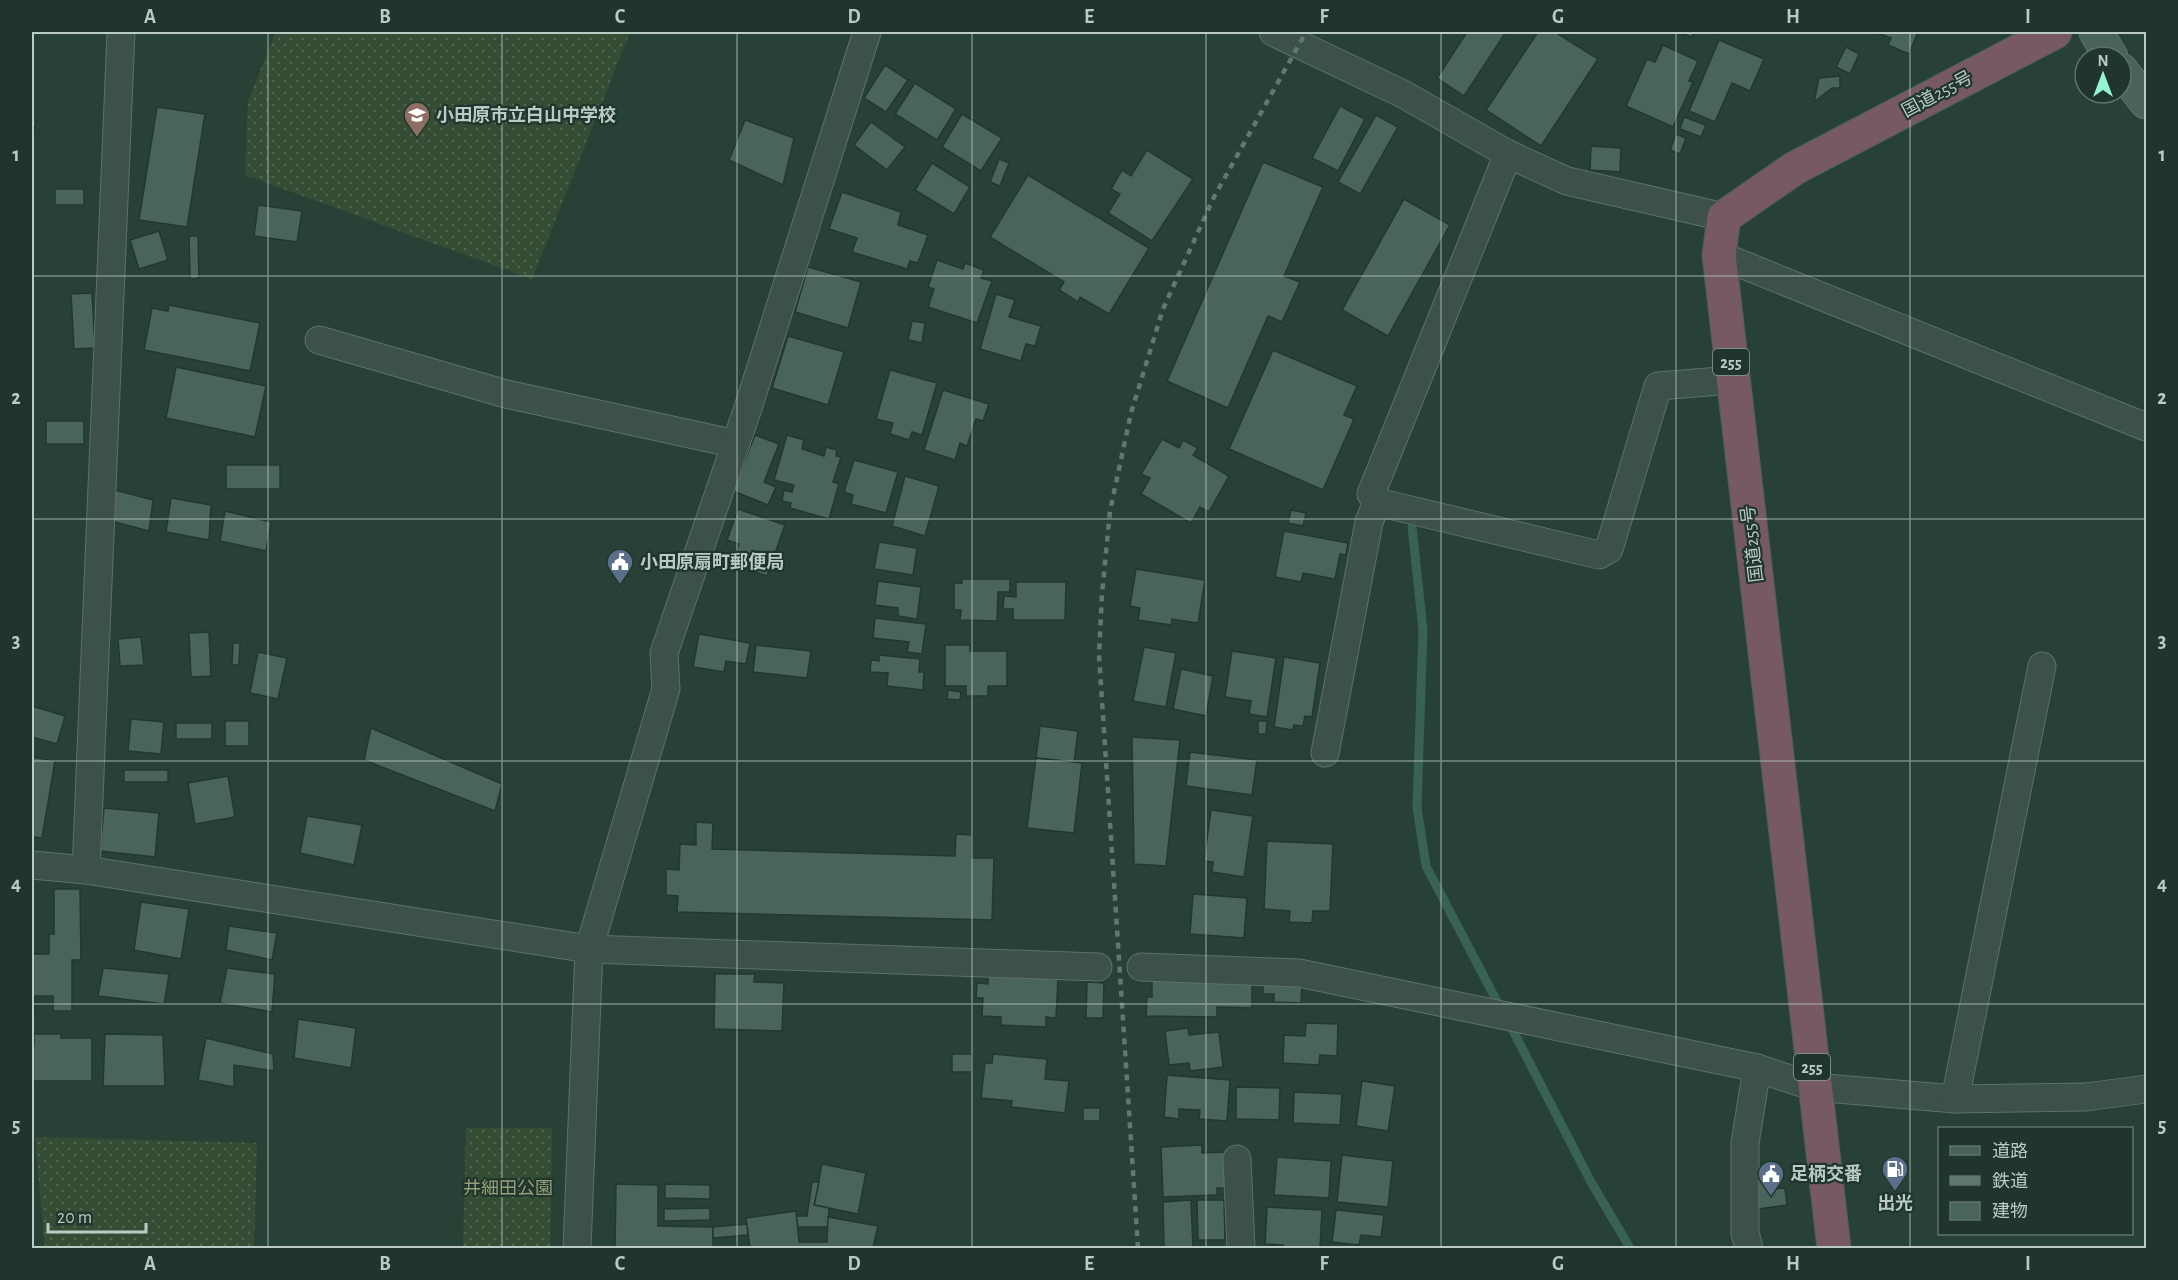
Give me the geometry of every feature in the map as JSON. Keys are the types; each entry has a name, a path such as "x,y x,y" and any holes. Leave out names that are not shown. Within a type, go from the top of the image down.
{"highway":[{"name":"国道255号","path":"1834,1248 1719,255 1724,217 1795,168 2055,32"}],"main road":[{"path":"2096,32 2104,45"},
{"path":"2133,85 2146,102"}],"street":[{"path":"86,870 121,32"},
{"path":"578,1248 589,949 666,688 664,653 736,444 867,32"},
{"path":"1273,32 1403,94 1508,154 1567,181 1724,217"},
{"path":"1508,154 1371,494 1377,502 1599,555 1609,549 1658,386 1733,380"},
{"path":"1719,255 2146,427"},
{"path":"319,340 506,394 736,444"},
{"path":"1325,753 1369,522 1377,502"},
{"path":"1955,1099 2042,666"},
{"path":"32,865 86,870 589,949 1098,967"},
{"path":"1141,967 1299,972 1757,1068 1814,1087 1955,1099 2086,1097 2146,1089"},
{"path":"1749,1248 1746,1233 1745,1143 1757,1068"},
{"path":"1237,1160 1241,1248"}],"green space":[{"name":"小田原市立白山中学校","path":"276,32 630,32 532,279 245,175 248,101"},
{"name":"井細田公園","path":"466,1128 552,1128 550,1248 463,1248"},
{"path":"35,1137 257,1143 254,1248 45,1248"}],"building":[{"path":"1467,32 1506,32 1464,96 1437,78"},
{"path":"1538,32 1555,32 1598,59 1541,146 1486,110"},
{"path":"1677,32 1694,32 1692,37"},
{"path":"1875,32 1918,32 1909,54 1888,45 1891,38"},
{"path":"1719,40 1764,59 1750,91 1732,83 1715,122 1689,111"},
{"path":"1663,45 1698,61 1689,81 1693,82 1673,127 1626,106 1647,59 1655,62"},
{"path":"1846,47 1859,54 1850,74 1836,67"},
{"path":"885,65 908,80 886,112 864,98"},
{"path":"1840,76 1840,88 1832,88 1814,102 1819,78"},
{"path":"915,83 956,109 937,140 895,114"},
{"path":"1340,106 1365,119 1338,171 1312,158"},
{"path":"157,107 205,114 187,227 139,220"},
{"path":"962,114 1002,138 981,171 942,147"},
{"path":"1376,115 1398,127 1360,194 1338,182"},
{"path":"1684,117 1706,125 1701,137 1680,129"},
{"path":"32,120 36,121 32,139"},
{"path":"745,120 794,138 783,185 729,160"},
{"path":"871,122 905,147 887,170 854,145"},
{"path":"1676,134 1686,138 1680,154 1670,150"},
{"path":"1591,146 1621,148 1620,172 1590,170"},
{"path":"1147,150 1193,179 1152,241 1108,213 1120,194 1111,189 1122,170 1131,176"},
{"path":"999,159 1009,163 1000,186 990,182"},
{"path":"1263,162 1323,187 1284,276 1300,282 1282,322 1268,316 1228,408 1167,381"},
{"path":"932,163 970,187 954,214 915,190"},
{"path":"1028,175 1149,248 1109,314 1080,297 1078,302 1059,290 1064,282 990,237"},
{"path":"55,189 84,189 84,205 55,205"},
{"path":"842,192 901,212 898,225 928,235 918,263 910,261 907,269 852,252 857,238 829,229"},
{"path":"1404,199 1450,225 1388,336 1342,310"},
{"path":"258,205 302,211 297,242 254,236"},
{"path":"159,231 168,260 139,269 130,240"},
{"path":"189,236 198,236 199,278 190,279"},
{"path":"937,260 963,269 965,263 984,270 981,278 992,281 977,323 928,307 934,289 928,287"},
{"path":"808,267 861,282 848,328 795,312"},
{"path":"92,293 95,348 74,349 71,294"},
{"path":"996,294 1015,300 1009,317 1041,326 1035,346 1026,344 1021,361 980,349"},
{"path":"169,305 260,323 250,371 144,350 152,308 168,311"},
{"path":"912,321 925,323 922,343 908,340"},
{"path":"788,336 844,352 828,405 772,388"},
{"path":"1273,350 1357,386 1344,415 1354,419 1323,490 1229,449"},
{"path":"176,367 266,386 255,437 166,418"},
{"path":"890,370 937,383 922,435 912,432 909,440 890,434 893,423 876,419"},
{"path":"943,390 989,404 983,421 976,419 967,446 960,443 955,460 924,450"},
{"path":"46,421 84,421 84,444 46,444"},
{"path":"755,435 779,444 764,482 776,487 768,505 733,491"},
{"path":"787,435 804,440 802,449 824,456 826,447 837,450 836,456 841,457 833,482 839,484 829,519 790,508 791,503 782,501 784,490 792,492 794,485 774,480"},
{"path":"1162,439 1179,448 1183,440 1198,448 1193,455 1229,476 1209,512 1200,507 1191,523 1141,494 1150,478 1141,474"},
{"path":"854,460 898,472 886,513 851,504 853,495 844,492"},
{"path":"226,465 280,465 280,489 226,489"},
{"path":"905,476 939,486 925,536 892,526"},
{"path":"111,489 153,500 149,531 107,520"},
{"path":"171,498 211,505 209,540 166,532"},
{"path":"738,509 785,525 767,576 732,564 739,544 727,540"},
{"path":"1291,510 1306,513 1303,526 1288,523"},
{"path":"225,511 271,522 266,551 220,541"},
{"path":"1284,531 1348,543 1346,555 1340,554 1335,579 1303,573 1301,582 1275,577"},
{"path":"879,542 917,548 913,575 874,569"},
{"path":"1136,569 1205,580 1198,623 1172,619 1171,625 1138,620 1140,608 1130,606"},
{"path":"962,579 1010,579 1010,592 998,592 997,621 960,620 961,610 954,610 954,583 962,583"},
{"path":"878,581 921,587 917,619 898,616 898,608 875,605"},
{"path":"1016,582 1066,582 1065,620 1013,620 1013,609 1003,609 1004,596 1016,597"},
{"path":"875,618 926,624 922,654 907,652 909,642 873,638"},
{"path":"209,632 211,676 191,677 189,633"},
{"path":"699,634 750,643 746,664 726,661 724,672 693,667"},
{"path":"141,637 144,665 120,666 118,639"},
{"path":"233,643 240,643 239,665 232,665"},
{"path":"756,645 811,651 807,678 753,672"},
{"path":"945,645 970,645 970,651 1007,651 1007,686 988,686 988,696 966,696 966,686 945,686"},
{"path":"1144,647 1176,653 1166,707 1133,701"},
{"path":"1232,651 1276,658 1267,717 1249,714 1251,701 1225,697"},
{"path":"258,652 287,658 278,699 250,693"},
{"path":"879,655 920,659 919,672 924,672 923,690 887,686 888,673 870,672 871,660 879,661"},
{"path":"1284,657 1320,663 1312,717 1305,716 1303,726 1294,725 1293,730 1274,727"},
{"path":"1181,669 1213,676 1206,716 1173,709"},
{"path":"948,690 961,692 960,700 947,699"},
{"path":"32,706 65,716 57,744 32,737"},
{"path":"131,719 164,722 161,754 128,751"},
{"path":"225,721 249,721 249,746 225,746"},
{"path":"1258,721 1267,721 1266,734 1258,734"},
{"path":"176,723 212,723 212,739 176,739"},
{"path":"1040,726 1078,731 1074,762 1036,758"},
{"path":"371,728 502,784 495,811 364,760"},
{"path":"1132,737 1180,740 1166,866 1134,864"},
{"path":"1190,752 1257,760 1252,795 1186,786"},
{"path":"32,757 55,761 42,838 32,837"},
{"path":"1036,758 1082,763 1074,833 1027,828"},
{"path":"124,770 168,770 168,782 124,782"},
{"path":"228,776 235,817 195,824 188,783"},
{"path":"104,808 159,813 155,857 100,851"},
{"path":"1211,810 1253,816 1244,877 1212,872 1213,862 1204,861"},
{"path":"307,816 362,825 354,865 300,853"},
{"path":"696,822 713,823 712,849 955,856 956,834 972,835 972,858 994,858 992,920 677,912 678,896 666,895 666,869 679,870 680,844 696,845"},
{"path":"1267,841 1333,844 1330,911 1313,911 1312,923 1289,922 1290,911 1264,909"},
{"path":"54,889 80,889 81,960 72,960 72,1011 53,1011 53,996 34,996 35,1011 32,1011 32,954 49,954 49,934 54,934"},
{"path":"1193,894 1247,898 1244,938 1190,934"},
{"path":"141,902 189,909 181,959 134,950"},
{"path":"229,926 277,933 272,960 226,950"},
{"path":"103,968 169,974 164,1004 98,996"},
{"path":"227,968 275,974 272,1012 220,1003"},
{"path":"715,974 755,974 754,982 784,983 782,1031 714,1029"},
{"path":"988,975 1058,979 1056,1018 1046,1017 1046,1027 1001,1025 1001,1017 982,1016 983,998 976,998 977,983 988,984"},
{"path":"1152,981 1252,982 1252,1008 1217,1007 1217,1017 1146,1016 1147,997 1152,997"},
{"path":"1087,982 1104,983 1103,1018 1086,1018"},
{"path":"1263,982 1302,984 1301,1003 1274,1002 1274,994 1263,994"},
{"path":"298,1019 356,1028 351,1068 294,1058"},
{"path":"1306,1023 1338,1024 1337,1056 1320,1055 1319,1065 1283,1063 1284,1035 1305,1036"},
{"path":"1188,1028 1189,1035 1219,1032 1223,1067 1190,1071 1189,1063 1169,1065 1165,1031"},
{"path":"34,1034 61,1034 61,1038 92,1038 92,1081 32,1081"},
{"path":"105,1034 163,1035 165,1086 103,1086"},
{"path":"206,1038 273,1054 274,1071 234,1065 234,1087 198,1080"},
{"path":"952,1054 972,1054 972,1072 952,1072"},
{"path":"993,1054 1047,1059 1045,1079 1069,1081 1065,1113 1011,1107 1012,1101 981,1098 985,1063 992,1063"},
{"path":"1167,1075 1230,1080 1227,1121 1199,1119 1200,1110 1179,1109 1179,1119 1164,1117"},
{"path":"1362,1081 1395,1086 1388,1131 1356,1126"},
{"path":"1236,1087 1280,1088 1279,1120 1236,1119"},
{"path":"1294,1092 1342,1094 1340,1125 1293,1123"},
{"path":"1083,1108 1100,1108 1100,1121 1083,1121"},
{"path":"1202,1145 1202,1153 1224,1152 1225,1188 1217,1188 1217,1195 1163,1197 1161,1147"},
{"path":"1342,1155 1393,1161 1388,1207 1337,1202"},
{"path":"1277,1157 1331,1161 1329,1198 1274,1195"},
{"path":"822,1164 866,1173 858,1214 814,1205"},
{"name":"足柄交番","path":"1771,1174 1772,1189 1785,1188 1787,1205 1758,1209 1757,1175"},
{"path":"812,1182 819,1182 814,1205 829,1208 828,1227 798,1227 796,1216 807,1216"},
{"path":"616,1184 658,1185 658,1226 713,1227 713,1248 615,1248"},
{"path":"665,1184 710,1185 710,1199 665,1198"},
{"path":"1191,1200 1193,1248 1164,1248 1163,1202"},
{"path":"1197,1200 1224,1200 1225,1240 1198,1240"},
{"path":"1267,1207 1322,1210 1320,1248 1283,1248 1283,1245 1265,1244"},
{"path":"710,1208 710,1220 664,1221 664,1209"},
{"path":"1336,1210 1384,1215 1381,1237 1361,1235 1359,1245 1332,1242"},
{"path":"796,1211 799,1242 827,1242 828,1217 878,1226 873,1248 750,1248 746,1218"},
{"path":"747,1224 748,1235 713,1238 713,1227"}],"waterway":[{"path":"1412,527 1423,630 1417,807 1426,866 1501,1009"},
{"path":"1508,1021 1591,1182 1630,1248"}],"railway":[{"path":"1138,1248 1099,655 1110,511 1131,413 1163,309 1214,197 1306,32"}],"place":[{"name":"小田原市立白山中学校","path":"417,138"},
{"name":"小田原扇町郵便局","path":"620,585"},
{"name":"出光","path":"1895,1192"},
{"name":"足柄交番","path":"1771,1197"}]}
